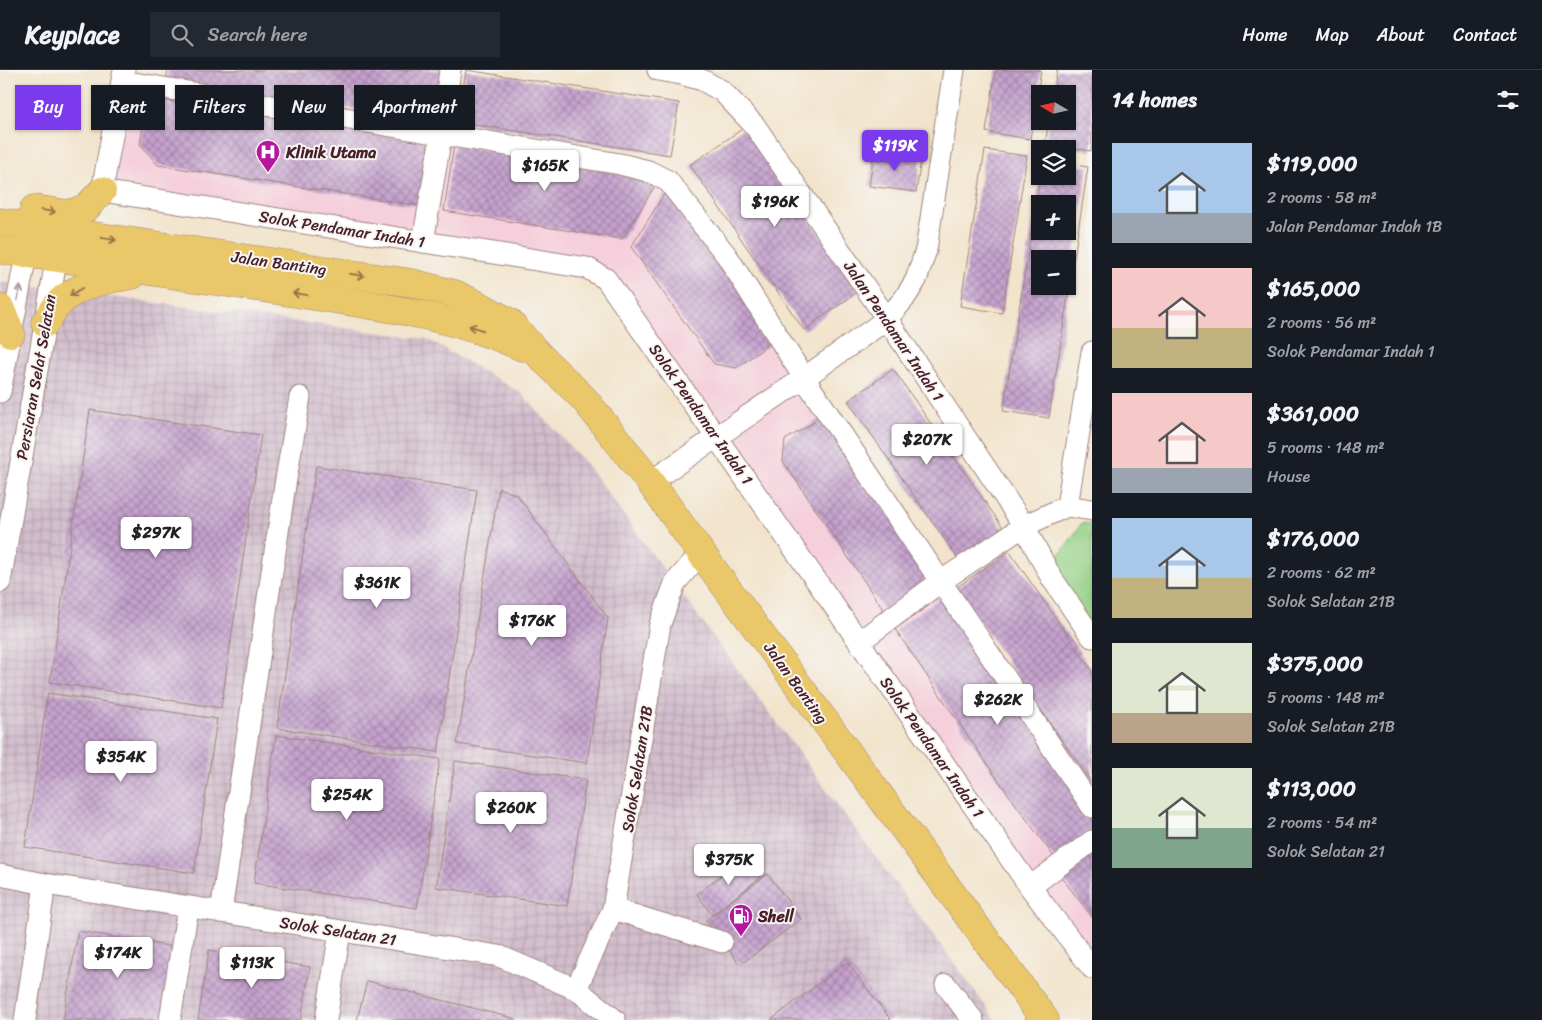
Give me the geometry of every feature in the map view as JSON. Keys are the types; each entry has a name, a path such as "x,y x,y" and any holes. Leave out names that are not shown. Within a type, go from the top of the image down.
{"main road":[{"path":"0,205 69,214 86,208 102,190"},
{"name":"Jalan Banting","path":"0,222 412,283 455,294 509,322 537,354 585,400 650,482 700,553 1045,1020"},
{"name":"Jalan Banting","path":"13,252 410,311 499,336 537,354"},
{"path":"45,323 61,301 82,288 112,278 156,272"},
{"path":"0,308 11,333"}],"street":[{"path":"423,242 450,70"},
{"name":"Jalan Pendamar Indah 1","path":"658,70 702,80 722,91 755,126 1024,526 1051,577 1092,637"},
{"path":"650,482 887,320 904,299 916,280 926,250 954,70"},
{"path":"102,190 123,76 441,136 620,164 648,171 668,181 727,256 804,378 1092,807"},
{"name":"Solok Pendamar Indah 1","path":"102,190 587,268 606,279 1030,887 1092,968"},
{"name":"Persiaran Selat Selatan","path":"0,392 11,333 13,252 32,227"},
{"name":"Persiaran Selat Selatan","path":"0,582 61,231"},
{"path":"1068,506 1092,352"},
{"path":"221,912 300,397"},
{"path":"859,642 940,582 1024,526 1068,506 1092,510"},
{"name":"Solok Selatan 21B","path":"576,989 614,909 660,624 676,583 700,553"},
{"path":"1030,887 1092,840"},
{"name":"Solok Selatan 21","path":"0,874 45,884 499,956 576,989 615,1020"},
{"path":"25,1020 45,884"},
{"path":"170,1020 188,906"},
{"path":"614,909 722,942"},
{"path":"326,1020 340,931"},
{"path":"946,985 973,1020"}],"shaded area":[{"path":"165,96 175,97 175,130 264,130 264,113 274,115 274,130 344,130 344,127 664,184 1092,791 1092,953 1033,876 611,273 112,183 121,130 165,130"},
{"path":"0,282 427,339 521,393 586,464 996,1020 0,1020"}],"green space":[{"path":"1082,523 1092,524 1092,626 1052,566"}],"building":[{"path":"168,70 446,70 444,85 354,85 354,109 344,107 344,85 274,85 274,97 264,95 264,85 198,85 166,80"},
{"path":"466,70 679,103 670,155 475,125 475,85 464,85"},
{"path":"996,70 1041,70 1039,85 1031,85 1030,139 986,132"},
{"path":"1057,70 1092,70 1091,151 1076,149 1076,140 1046,140 1047,130 1076,130 1076,85 1054,85"},
{"path":"165,101 175,102 175,130 264,130 264,116 274,118 274,130 344,129 437,143 428,207 158,165 140,144 142,130 165,130"},
{"path":"745,127 859,291 804,330 690,165"},
{"path":"454,145 660,178 622,239 444,211"},
{"path":"985,150 1027,156 1002,313 960,306"},
{"path":"874,152 921,159 916,192 869,186"},
{"path":"1076,165 1088,167 1075,250 1031,250 1031,295 1068,295 1049,418 1003,411 1031,233 1031,240 1076,240 1076,195 1037,195 1039,185 1076,185"},
{"path":"670,185 778,338 736,368 714,364 631,247"},
{"path":"893,369 1006,532 961,563 848,401"},
{"path":"90,410 261,435 221,708 50,682"},
{"path":"829,413 939,575 885,612 783,461 785,440"},
{"path":"316,466 477,490 438,752 277,728"},
{"path":"499,488 517,495 608,618 587,763 457,744"},
{"path":"1009,551 1092,670 1092,783 956,588"},
{"path":"944,595 1092,805 1092,829 1054,857 996,777 895,629"},
{"path":"48,693 217,719 194,873 25,847"},
{"path":"276,735 440,759 417,908 254,883"},
{"path":"455,761 586,780 567,906 436,887"},
{"path":"1092,849 1092,917 1059,874"},
{"path":"746,856 761,877 712,915 697,894"},
{"path":"768,874 801,919 740,965 706,920"},
{"path":"78,931 174,947 162,1020 63,1020"},
{"path":"209,950 310,967 301,1020 198,1020"},
{"path":"847,962 891,1020 771,1020"},
{"path":"367,981 516,1019 516,1020 357,1020"}],"place":[{"name":"Klinik Utama","path":"268,173"},
{"name":"Shell","path":"741,937"}]}
